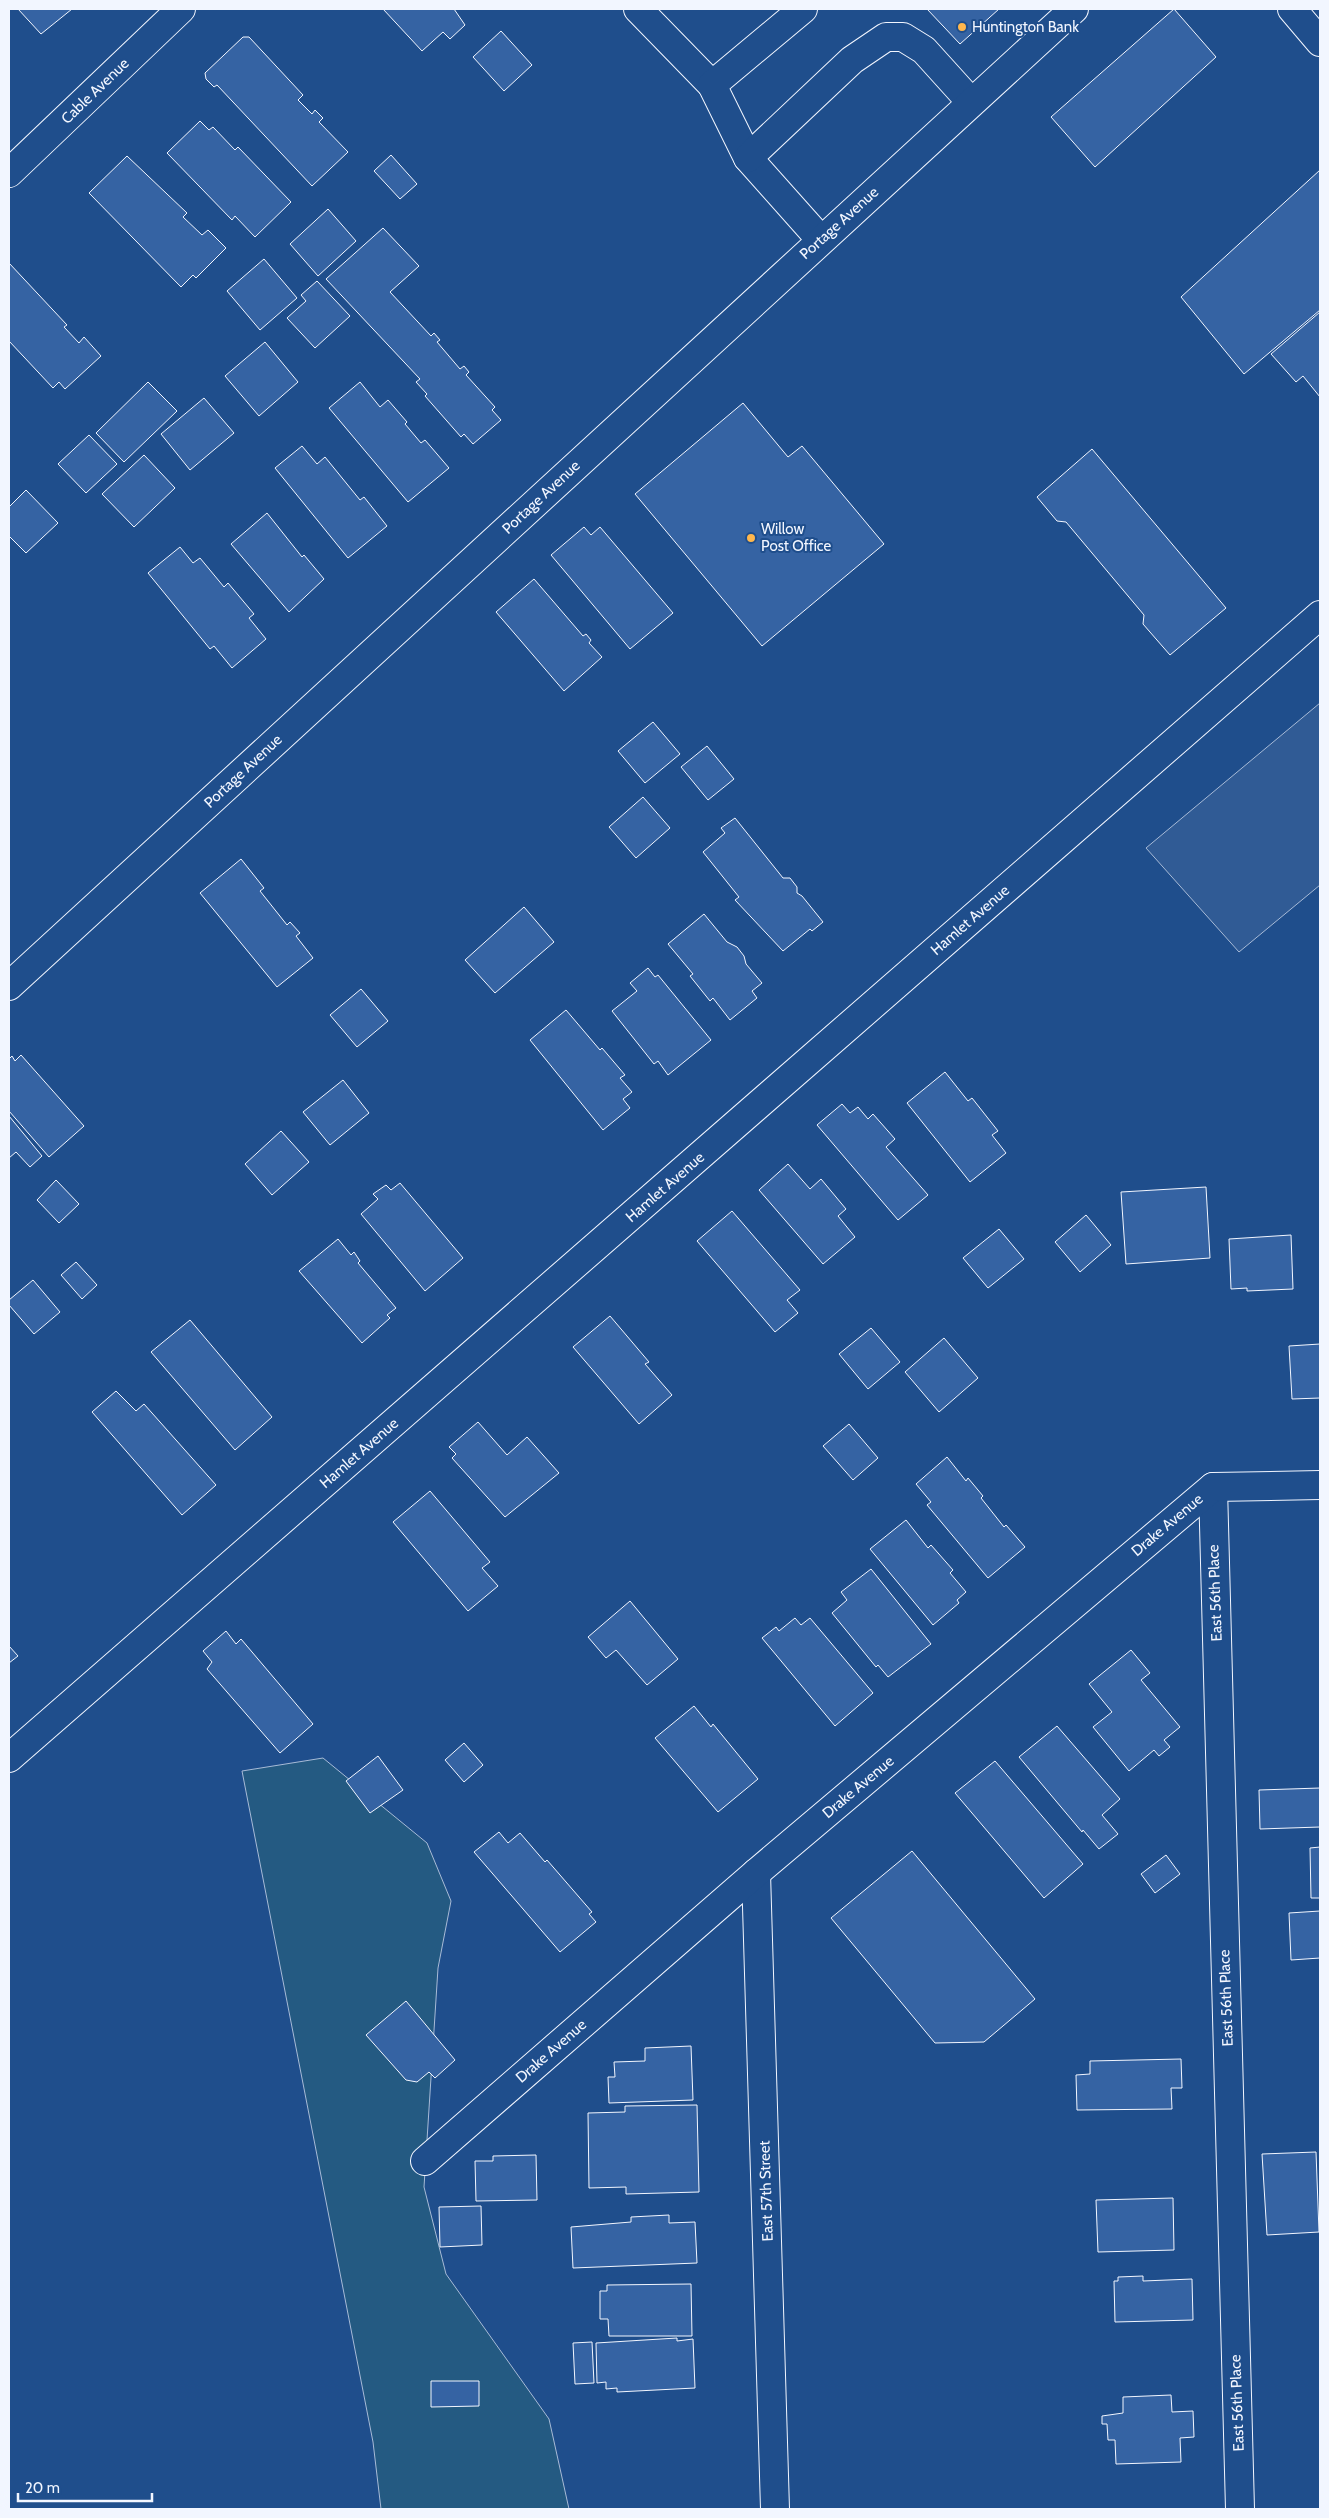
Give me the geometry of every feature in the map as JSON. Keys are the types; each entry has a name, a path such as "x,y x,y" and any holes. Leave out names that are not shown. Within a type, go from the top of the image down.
{"street":[{"name":"Cable Avenue","path":"9,173 181,9"},
{"path":"638,9 712,85 748,158 820,240"},
{"path":"712,85 803,9"},
{"name":"Portage Avenue","path":"9,986 1074,9"},
{"path":"1292,9 1320,42"},
{"path":"748,158 852,60 886,37 903,37 924,50 971,102"},
{"name":"Hamlet Avenue","path":"9,1758 1320,615"},
{"name":"Drake Avenue","path":"425,2161 756,1873 1213,1487 1320,1484"},
{"name":"East 56th Place","path":"1213,1487 1240,2509"},
{"name":"East 57th Street","path":"756,1873 775,2509"}],"shaded area":[{"path":"1320,703 1320,885 1239,952 1146,848"},
{"path":"323,1758 427,1843 451,1901 438,1968 424,2187 446,2274 549,2419 569,2509 381,2509 373,2442 242,1771"}],"building":[{"path":"18,9 72,9 41,34"},
{"path":"383,9 454,9 465,25 450,39 443,32 422,51"},
{"name":"Huntington Bank","path":"927,9 999,9 960,44"},
{"path":"1174,9 1216,57 1095,167 1051,117"},
{"path":"501,31 532,65 504,91 473,57"},
{"path":"243,37 249,37 303,95 298,100 312,114 315,110 323,118 319,122 348,152 312,186 217,85 214,87 206,79 205,73"},
{"path":"200,121 209,130 213,127 235,150 238,147 291,202 255,237 235,216 232,220 167,153"},
{"path":"391,155 417,184 400,199 374,171"},
{"path":"127,156 187,213 183,217 202,235 208,230 226,248 196,278 193,275 181,287 89,193"},
{"path":"1320,170 1320,310 1244,374 1181,297"},
{"path":"328,209 356,241 318,276 290,244"},
{"path":"383,228 419,266 390,292 431,336 434,333 440,340 437,342 460,369 464,366 469,372 466,375 495,407 492,410 501,420 473,444 464,434 461,437 425,396 427,394 416,382 420,379 326,279"},
{"path":"264,259 297,298 260,330 227,291"},
{"path":"9,263 67,325 64,327 79,343 84,337 101,356 65,389 59,382 53,388 9,341"},
{"path":"317,281 350,316 315,348 287,318 306,301 301,295"},
{"path":"1320,312 1320,397 1303,376 1296,382 1271,354"},
{"path":"265,342 298,382 259,416 225,376"},
{"path":"148,382 177,411 124,462 96,433"},
{"path":"360,382 380,407 388,400 407,422 405,424 421,443 425,440 449,468 408,502 329,408"},
{"path":"204,398 234,433 190,470 161,434"},
{"path":"743,403 788,457 802,446 884,544 762,646 635,494"},
{"path":"89,435 117,464 86,493 58,464"},
{"path":"302,446 317,464 325,457 360,500 364,497 387,526 348,558 275,468"},
{"path":"1092,449 1226,608 1170,655 1143,624 1144,615 1066,522 1057,521 1037,497"},
{"path":"144,455 175,488 134,527 102,494"},
{"path":"26,490 58,523 26,553 9,536 9,507"},
{"path":"267,513 302,557 304,555 324,579 289,612 231,544"},
{"path":"584,527 591,535 600,527 673,613 630,649 551,555"},
{"path":"180,547 193,563 200,558 224,587 228,583 254,614 249,618 266,639 232,668 214,646 210,649 148,573"},
{"path":"534,579 583,636 586,634 591,640 589,643 602,657 564,691 496,612"},
{"path":"653,722 680,754 645,783 618,751"},
{"path":"707,746 734,779 708,800 681,767"},
{"path":"643,797 670,828 636,858 609,827"},
{"path":"735,818 783,878 790,878 797,887 797,893 802,896 823,922 812,931 810,929 783,951 735,900 739,897 703,852 725,833 721,828"},
{"path":"241,859 264,888 260,891 287,925 290,922 300,933 296,936 313,958 277,987 200,893"},
{"path":"524,907 554,942 495,993 465,960"},
{"path":"704,914 727,942 737,947 744,956 746,964 762,983 752,991 757,998 730,1020 713,998 710,1001 690,976 693,974 668,944"},
{"path":"648,968 655,977 658,975 711,1040 668,1075 658,1061 654,1064 612,1011 637,991 630,983"},
{"path":"361,989 388,1021 357,1047 330,1015"},
{"path":"566,1010 600,1050 602,1048 625,1075 620,1078 632,1092 623,1099 630,1108 603,1130 530,1040"},
{"path":"21,1055 84,1126 49,1157 9,1111 9,1059 12,1056 15,1061"},
{"path":"945,1072 968,1101 972,1098 998,1131 992,1135 1006,1153 970,1182 907,1103"},
{"path":"343,1080 369,1113 330,1145 303,1112"},
{"path":"842,1104 850,1113 858,1107 868,1119 873,1114 895,1139 886,1147 928,1195 898,1220 817,1125"},
{"path":"9,1116 42,1156 30,1167 16,1152 9,1158"},
{"path":"281,1131 309,1162 272,1195 245,1164"},
{"path":"788,1164 810,1189 821,1179 846,1209 838,1216 855,1237 823,1264 759,1190"},
{"path":"56,1180 79,1204 59,1223 37,1200"},
{"path":"400,1183 463,1258 425,1291 361,1214 378,1199 373,1194 386,1185 391,1190"},
{"path":"1206,1187 1210,1258 1126,1264 1121,1192"},
{"path":"732,1211 800,1290 787,1300 798,1313 775,1332 697,1241"},
{"path":"1086,1215 1111,1245 1080,1272 1055,1242"},
{"path":"999,1229 1024,1259 988,1288 963,1258"},
{"path":"1291,1235 1293,1289 1247,1291 1247,1288 1231,1289 1229,1239"},
{"path":"338,1239 351,1255 354,1252 360,1261 358,1263 396,1308 387,1315 390,1318 362,1343 299,1271"},
{"path":"76,1262 97,1285 82,1299 61,1275"},
{"path":"33,1280 60,1312 34,1334 9,1305 9,1300"},
{"path":"610,1316 649,1362 645,1364 672,1395 639,1424 573,1347"},
{"path":"190,1320 272,1417 235,1450 151,1352"},
{"path":"871,1328 900,1362 868,1389 839,1354"},
{"path":"944,1338 978,1378 939,1412 905,1372"},
{"path":"1320,1344 1320,1398 1292,1399 1289,1346"},
{"path":"116,1391 136,1411 144,1404 216,1485 182,1515 92,1412"},
{"path":"478,1422 507,1455 527,1437 559,1473 505,1517 452,1458 456,1454 449,1447"},
{"path":"849,1424 878,1458 853,1480 823,1446"},
{"path":"947,1457 966,1481 968,1478 983,1496 981,1498 1004,1527 1006,1525 1025,1547 988,1578 927,1505 931,1502 916,1484"},
{"path":"430,1491 490,1562 482,1568 498,1586 468,1611 393,1522"},
{"path":"906,1520 928,1548 931,1545 953,1570 950,1573 966,1592 957,1600 959,1603 933,1625 870,1549"},
{"path":"871,1569 931,1644 888,1677 878,1665 876,1667 832,1613 847,1600 841,1592"},
{"path":"630,1601 678,1659 647,1685 616,1650 606,1658 588,1637"},
{"path":"795,1618 801,1625 810,1618 873,1693 835,1726 762,1638 776,1627 779,1631"},
{"path":"226,1631 236,1644 241,1639 313,1724 280,1753 207,1669 212,1662 203,1651"},
{"path":"9,1646 18,1656 9,1663"},
{"path":"1131,1650 1150,1673 1141,1680 1180,1727 1164,1740 1170,1747 1159,1756 1154,1750 1129,1771 1093,1727 1112,1712 1089,1684"},
{"path":"694,1706 711,1727 713,1724 758,1779 718,1812 655,1738"},
{"path":"1057,1726 1120,1799 1102,1815 1118,1834 1099,1849 1083,1830 1082,1832 1019,1757"},
{"path":"464,1743 483,1765 464,1782 445,1760"},
{"path":"378,1756 403,1790 370,1813 346,1781"},
{"path":"995,1761 1083,1864 1044,1898 955,1793"},
{"path":"1320,1788 1320,1827 1260,1829 1259,1790"},
{"path":"499,1832 508,1843 520,1833 545,1862 547,1860 592,1912 589,1914 596,1922 560,1952 474,1852"},
{"path":"1320,1847 1320,1898 1311,1898 1310,1848"},
{"path":"912,1851 1035,1999 984,2042 935,2043 831,1918"},
{"path":"1166,1855 1180,1874 1155,1893 1141,1874"},
{"path":"1320,1911 1320,1958 1291,1960 1289,1913"},
{"path":"406,2001 455,2060 435,2078 429,2072 417,2082 406,2080 366,2035"},
{"path":"691,2046 693,2100 609,2103 608,2077 615,2077 614,2062 645,2061 645,2048"},
{"path":"1181,2059 1182,2088 1171,2088 1172,2109 1077,2110 1076,2075 1090,2074 1090,2061"},
{"path":"697,2105 699,2192 626,2194 626,2187 589,2188 588,2113 625,2112 625,2106"},
{"path":"1316,2152 1319,2232 1267,2235 1262,2154"},
{"path":"536,2155 537,2200 476,2201 475,2161 493,2161 493,2156"},
{"path":"1173,2198 1174,2250 1098,2252 1096,2200"},
{"path":"481,2206 482,2245 440,2247 439,2207"},
{"path":"669,2215 669,2223 695,2222 697,2263 573,2268 571,2227 631,2222 631,2217"},
{"path":"1143,2276 1143,2281 1192,2279 1193,2320 1115,2322 1114,2281 1118,2281 1118,2277"},
{"path":"691,2284 692,2336 609,2336 608,2319 600,2319 600,2291 607,2291 607,2285"},
{"path":"677,2338 677,2341 693,2339 695,2388 617,2392 617,2388 606,2389 606,2382 597,2383 596,2343"},
{"path":"592,2342 594,2383 575,2384 573,2343"},
{"path":"431,2381 479,2381 479,2406 431,2407"},
{"path":"1171,2395 1172,2412 1193,2411 1194,2437 1180,2438 1181,2462 1116,2464 1115,2440 1108,2440 1107,2424 1102,2424 1102,2416 1123,2413 1123,2397"}],"place":[{"name":"Huntington Bank","path":"962,27"},
{"name":"Willow Post Office","path":"751,538"}]}
